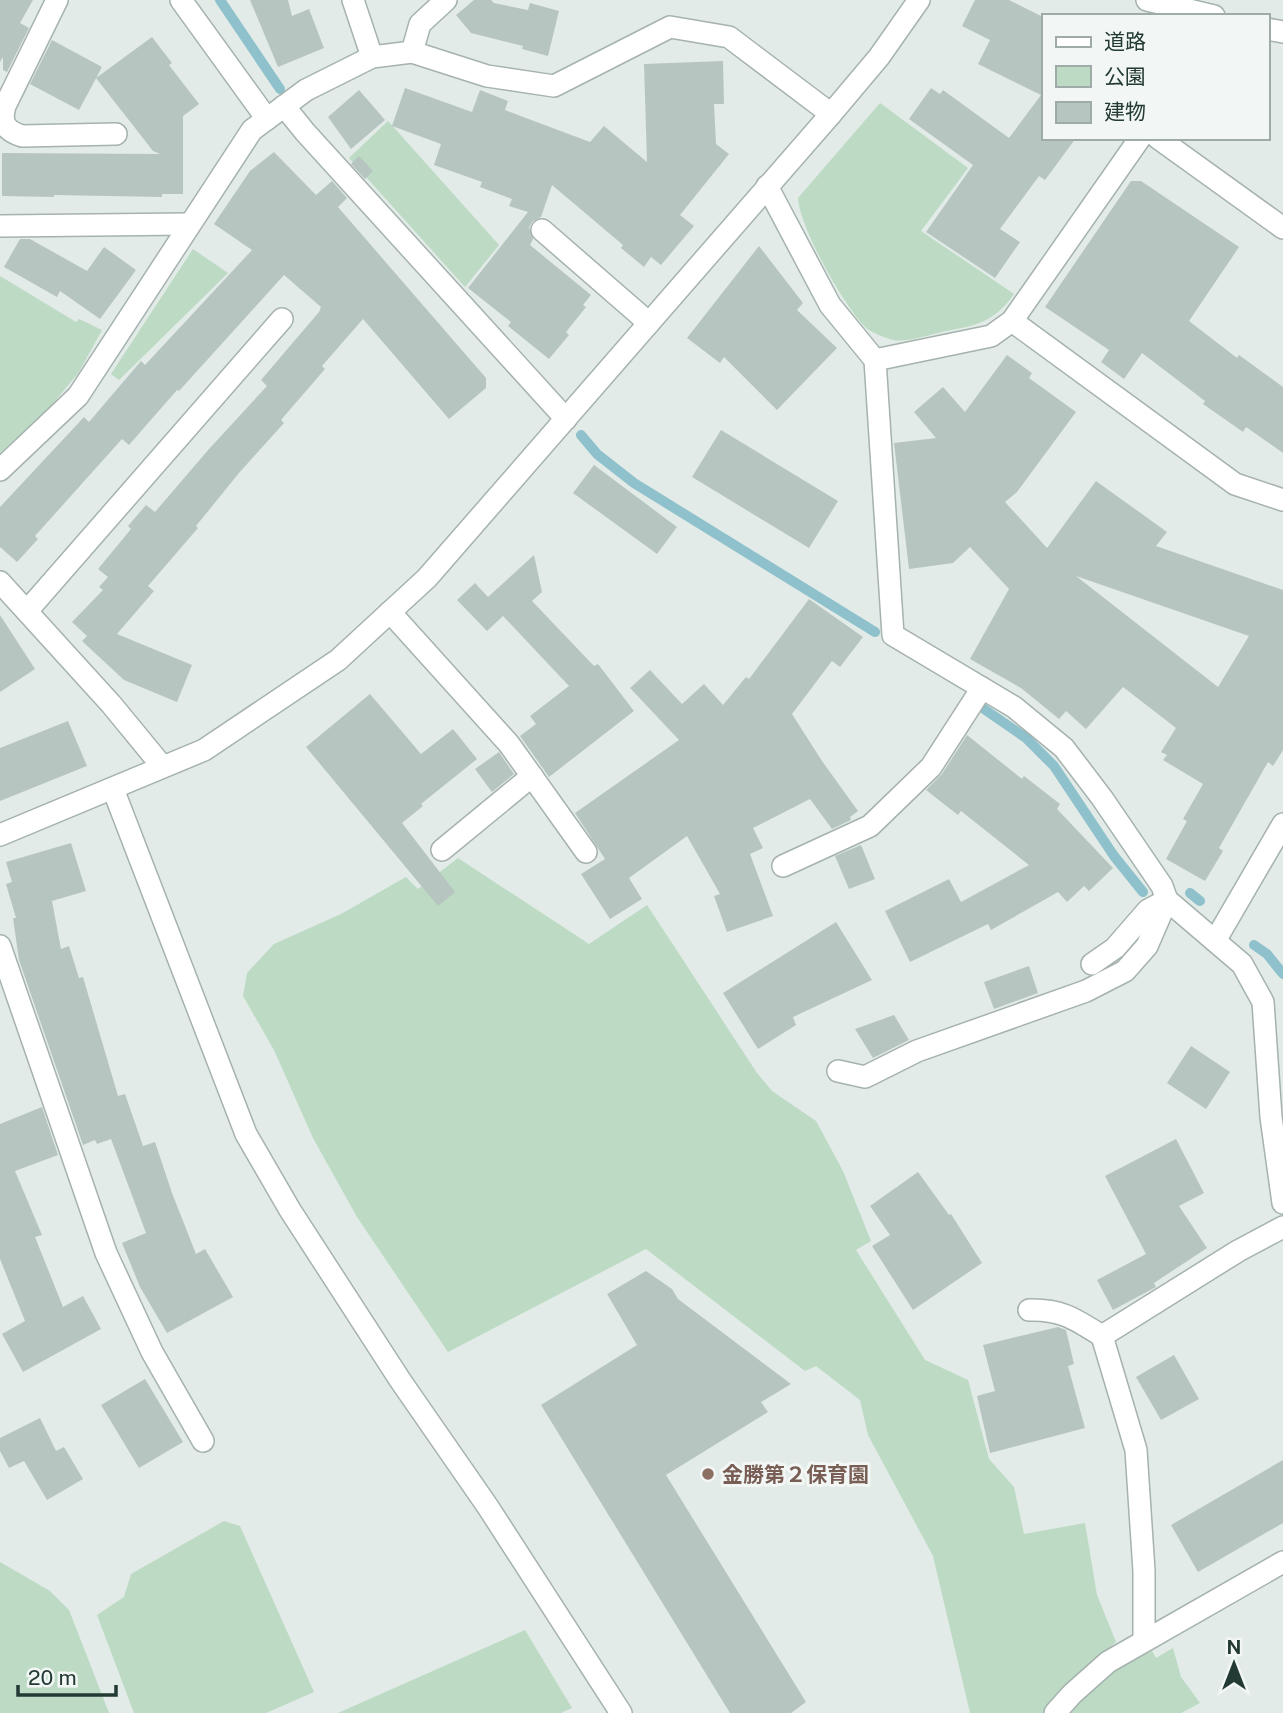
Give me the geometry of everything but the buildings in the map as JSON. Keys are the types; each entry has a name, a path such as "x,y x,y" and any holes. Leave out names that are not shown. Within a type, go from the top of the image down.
{"street":[{"path":"57,0 5,106 2,116 5,126 9,132 22,136 116,134"},
{"path":"181,0 276,112 305,132 566,419"},
{"path":"352,0 372,57"},
{"path":"412,52 420,24 446,0"},
{"path":"0,835 204,750 327,668 390,612 427,578 831,114 879,57 919,0"},
{"path":"1147,0 1186,13"},
{"path":"0,470 78,396 252,130 306,90 372,57 412,52 487,76 554,86 670,27 729,37 831,114"},
{"path":"874,360 991,336 1012,321 1139,140"},
{"path":"1161,140 1283,228"},
{"path":"767,186 830,305 874,360 893,635 1014,707 1064,748 1102,797 1162,886 1167,900 1242,964 1263,1002 1271,1117 1283,1203"},
{"path":"0,226 189,224"},
{"path":"541,230 649,323"},
{"path":"27,611 282,319"},
{"path":"1012,321 1235,484 1283,500"},
{"path":"0,582 111,704 162,766"},
{"path":"390,612 509,744 586,852"},
{"path":"783,866 870,826 931,767 982,688"},
{"path":"442,850 532,776"},
{"path":"113,789 246,1134 290,1210 385,1357 488,1507 621,1713"},
{"path":"1215,941 1283,824"},
{"path":"1092,964 1115,948 1148,909 1167,900"},
{"path":"838,1071 865,1077 917,1051 1086,991 1125,971 1147,946 1167,900"},
{"path":"0,946 106,1253 152,1352 203,1441"},
{"path":"1102,1336 1238,1251 1283,1227"},
{"path":"1028,1310 1047,1309 1067,1314 1102,1336 1136,1450 1144,1571 1144,1640"},
{"path":"1055,1713 1108,1662 1283,1562"}],"green space":[{"path":"880,103 968,168 921,231 1014,294 999,311 984,321 904,340 893,340 878,334 864,326 855,315 834,284 814,246 798,198"},
{"path":"388,121 499,245 465,287 349,158"},
{"path":"193,249 228,273 119,380 111,374"},
{"path":"0,276 76,322 79,319 102,330 79,372 46,412 0,453"},
{"path":"458,858 589,944 647,905 757,1073 772,1091 816,1121 843,1171 871,1241 856,1250 925,1360 968,1380 989,1459 1014,1487 1024,1534 1085,1523 1097,1595 1116,1642 1086,1668 1044,1713 970,1713 933,1556 868,1435 860,1400 816,1366 805,1371 646,1249 448,1352 357,1217 313,1138 274,1050 243,996 247,973 274,944 341,914 406,877 418,889"},
{"path":"224,1521 240,1526 314,1692 266,1713 134,1713 97,1615 124,1597 131,1574"},
{"path":"0,1562 50,1591 69,1610 109,1713 0,1713"},
{"path":"525,1630 572,1708 561,1713 338,1713"},
{"path":"1173,1648 1181,1677 1200,1703 1181,1713 1068,1713 1096,1685 1129,1663 1152,1651 1156,1658"}],"waterway":[{"path":"220,0 280,89"},
{"path":"581,435 597,454 634,483 875,632"},
{"path":"984,709 1026,738 1054,766 1114,856 1143,892"},
{"path":"1190,893 1200,901"},
{"path":"1254,945 1267,954 1283,974"}],"place":[{"name":"金勝第２保育園","path":"708,1474"}]}
